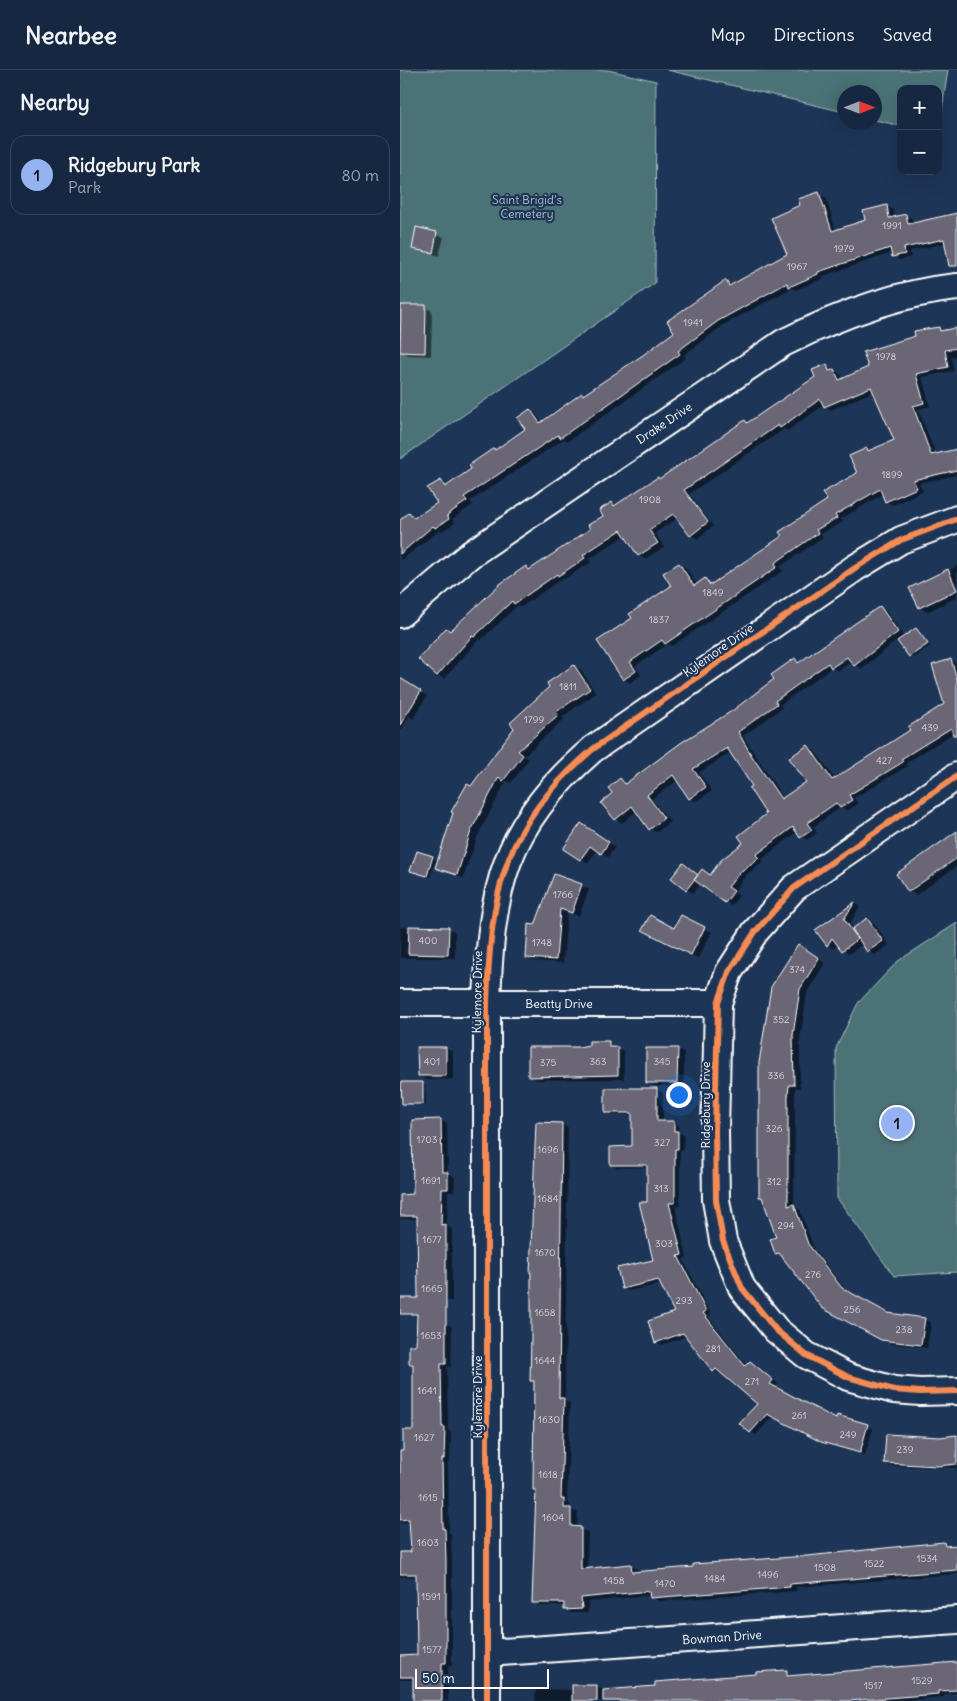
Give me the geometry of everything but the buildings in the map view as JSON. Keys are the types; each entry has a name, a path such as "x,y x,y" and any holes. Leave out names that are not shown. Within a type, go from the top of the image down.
{"street":[{"name":"Drake Drive","path":"400,614 471,554 783,343 824,323 866,308 915,294 957,286"},
{"name":"Kylemore Drive","path":"487,1701 487,1003 491,926 500,884 511,851 525,824 544,797 566,772 593,748 854,568 901,540 957,519"},
{"name":"Ridgebury Drive","path":"957,776 794,888 755,932 729,972 718,1003 715,1131 718,1216 729,1260 742,1288 786,1340 828,1368 872,1386 920,1392 957,1391"},
{"name":"Beatty Drive","path":"400,1003 718,1003"},
{"name":"Bowman Drive","path":"487,1653 957,1620"}],"green space":[{"name":"Saint Brigid’s Cemetery","path":"400,70 608,70 656,81 655,283 400,459"},
{"path":"667,70 948,70 942,109 942,85 897,85 897,125 882,122 882,85 837,85 837,110"},
{"path":"957,923 957,1272 894,1276 837,1198 836,1048 858,1003 898,961"}],"cycle path":[{"path":"487,1701 487,1003 493,925 499,892 508,862 521,833 539,805 593,749 855,568 901,540 957,519"},
{"path":"957,776 794,888 755,932 729,972 718,1003 715,1131 716,1200 723,1241 742,1288 776,1330 806,1355 848,1377 894,1390 920,1392 957,1391"}],"place":[{"name":"Ridgebury Park","path":"897,1123"}]}
